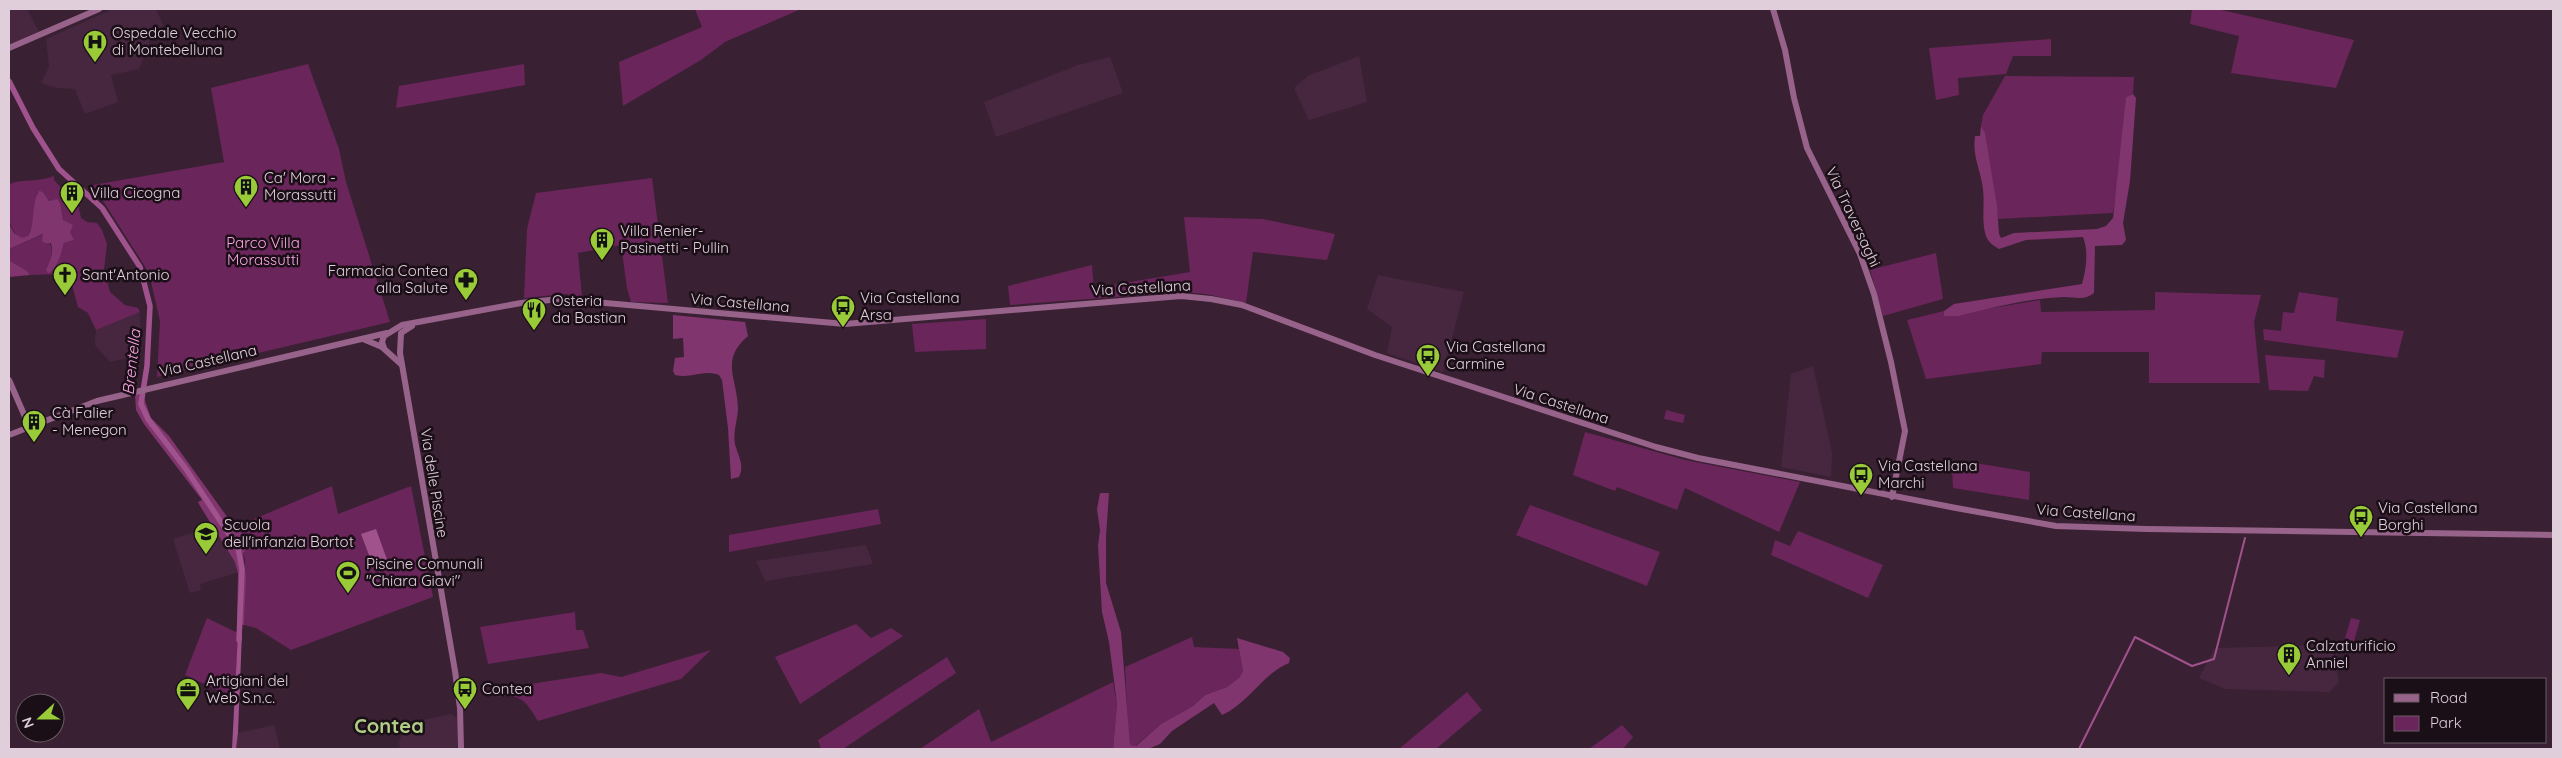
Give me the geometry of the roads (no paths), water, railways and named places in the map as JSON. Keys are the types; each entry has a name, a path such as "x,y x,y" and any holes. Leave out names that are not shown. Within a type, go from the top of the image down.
{"main road":[{"path":"9,48 99,9"},
{"name":"Via Traversaghi","path":"1773,9 1785,50 1794,98 1807,148 1860,254 1874,294 1891,362 1905,431 1892,496"},
{"name":"Via Castellana","path":"9,435 97,401 146,388 388,332 402,326 521,303 560,299 846,324 1181,296 1211,298 1242,305 1375,356 1656,447 1892,496 2056,526 2146,530 2553,535"},
{"name":"Via Castellana","path":"400,342 404,330 423,323"},
{"path":"388,332 396,333 400,342 395,350 385,348 382,340 388,332"},
{"path":"358,339 370,340 385,348 399,360 403,368"},
{"name":"Via delle Piscine","path":"400,342 456,679 460,749"},
{"path":"9,380 30,426"}],"waterway":[{"name":"Brentella","path":"9,81 33,128 59,169 102,208 140,267 150,306 147,366 141,404 148,419 186,469 238,548 242,569 239,640"},
{"path":"2079,749 2135,637 2192,666 2214,659 2245,538"}],"place":[{"name":"Ospedale Vecchio di Montebelluna","path":"95,63"},
{"name":"Ca' Mora - Morassutti","path":"246,208"},
{"name":"Villa Cicogna","path":"72,214"},
{"name":"Villa Renier- Pasinetti - Pullin","path":"602,261"},
{"name":"Sant'Antonio","path":"65,296"},
{"name":"Farmacia Contea alla Salute","path":"466,301"},
{"name":"Via Castellana Arsa","path":"843,328"},
{"name":"Osteria da Bastian","path":"534,331"},
{"name":"Via Castellana Carmine","path":"1428,377"},
{"name":"Cà Falier - Menegon","path":"34,443"},
{"name":"Via Castellana Marchi","path":"1861,496"},
{"name":"Via Castellana Borghi","path":"2361,538"},
{"name":"Scuola dell'infanzia Bortot","path":"206,555"},
{"name":"Piscine Comunali \"Chiara Giavi\"","path":"348,594"},
{"name":"Calzaturificio Anniel","path":"2289,676"},
{"name":"Contea","path":"465,710"},
{"name":"Artigiani del Web S.n.c.","path":"188,711"}],"district":[{"name":"Contea","path":"389,726"}],"park label":[{"name":"Parco Villa Morassutti","path":"263,252"}]}
